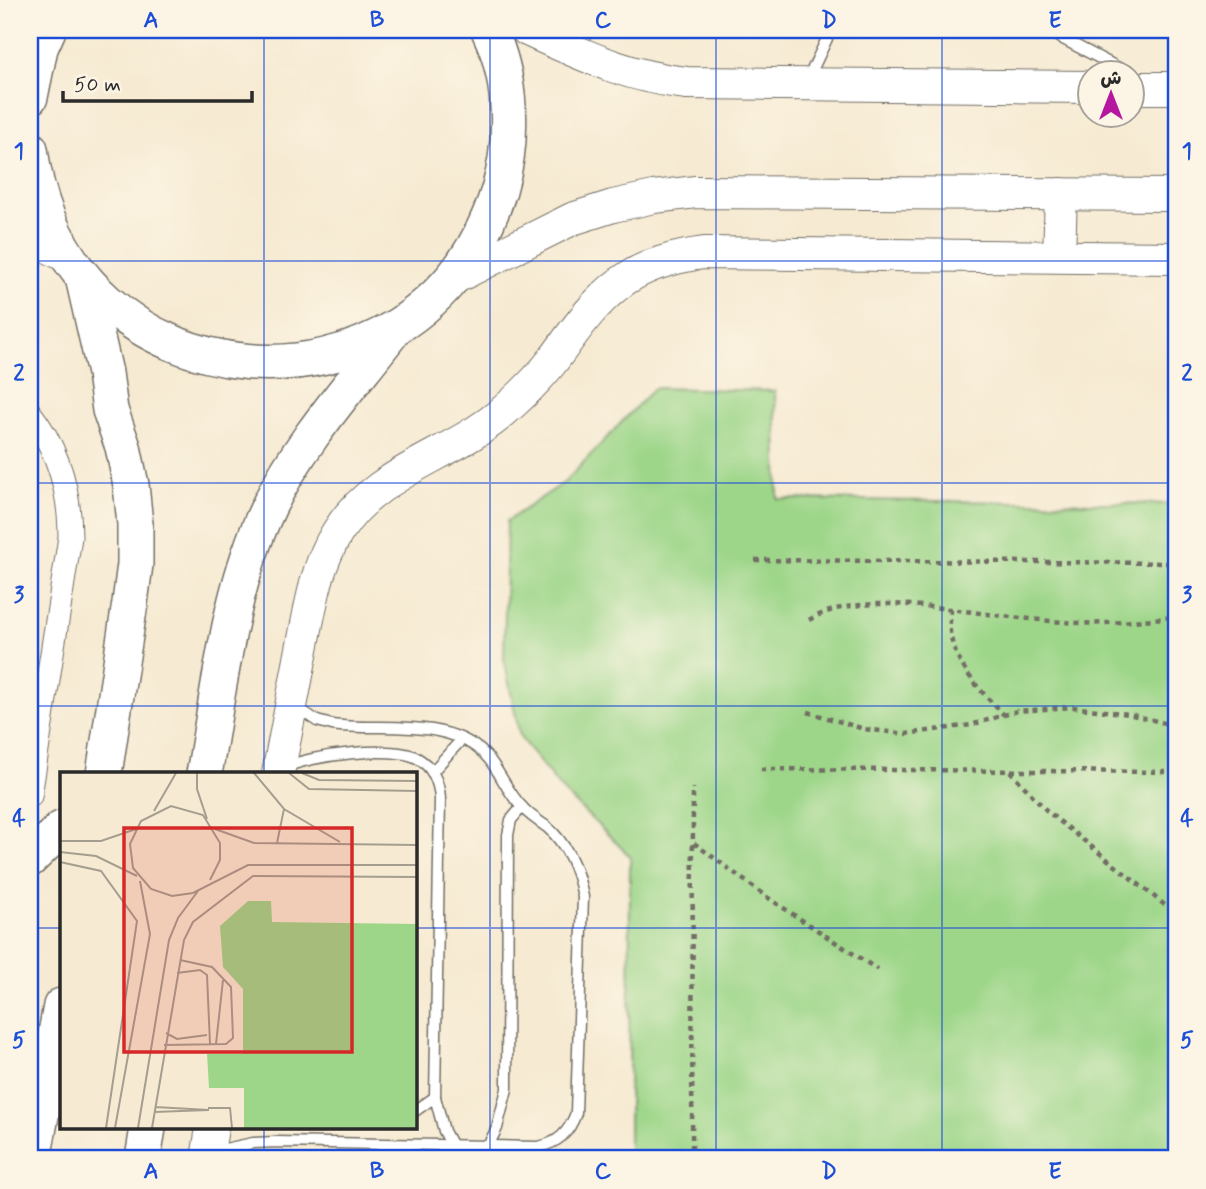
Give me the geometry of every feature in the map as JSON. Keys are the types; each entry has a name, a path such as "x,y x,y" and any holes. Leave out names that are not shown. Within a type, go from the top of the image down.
{"main road":[{"path":"30,97 40,48 48,30"},
{"path":"30,237 74,267 109,303 140,327 175,345 212,357 251,363 290,363 329,356 364,344 396,327 426,305 452,279 491,217 504,173 509,128 506,83 489,30"},
{"path":"527,30 615,68 662,81 1076,87"},
{"path":"30,149 33,174 45,214 74,267 105,373 110,410 131,485 135,564 104,772"},
{"path":"452,279 572,219 654,197 696,192 1176,195"},
{"path":"1059,256 1061,194"},
{"path":"278,772 319,571 327,550 352,512 381,485 444,452 498,415 552,362 588,312 604,296 642,270 672,259 704,253 1176,258"},
{"path":"204,772 237,596 265,516 300,452 396,327"},
{"path":"30,859 60,830"},
{"path":"33,1159 60,1011"},
{"path":"143,1159 148,1130"}],"street":[{"path":"30,413 57,458 68,497 70,517 70,537 30,796"}],"lane":[{"path":"805,84 831,30"},
{"path":"1046,30 1104,60"},
{"path":"209,1146 230,1147 276,1142 538,1147 548,1145 566,1133 576,1113 583,910 581,884 565,847 547,827 522,807 488,759 463,738 431,730 332,725 291,704"},
{"path":"432,772 463,738"},
{"path":"278,772 314,757 400,753 418,759 437,780 440,799 435,1097 443,1130 452,1146"},
{"path":"488,1146 497,1128 507,1088 508,835 511,820 522,807"},
{"path":"416,1110 435,1097"}],"path":[{"path":"755,560 1176,563"},
{"path":"809,620 820,613 877,605 951,609 1082,623 1176,617"},
{"path":"951,609 950,633 961,662 979,690 1004,715"},
{"path":"808,712 864,729 906,734 971,725 1017,711 1073,707 1129,714 1176,726"},
{"path":"761,769 1176,772"},
{"path":"1010,770 1048,812 1176,914"},
{"path":"692,1159 693,788"},
{"path":"693,842 764,894 878,970"}],"green space":[{"path":"654,388 775,391 778,499 1176,504 1176,1159 629,1159 630,856 561,789 520,737 504,659 507,521 565,482"}]}
